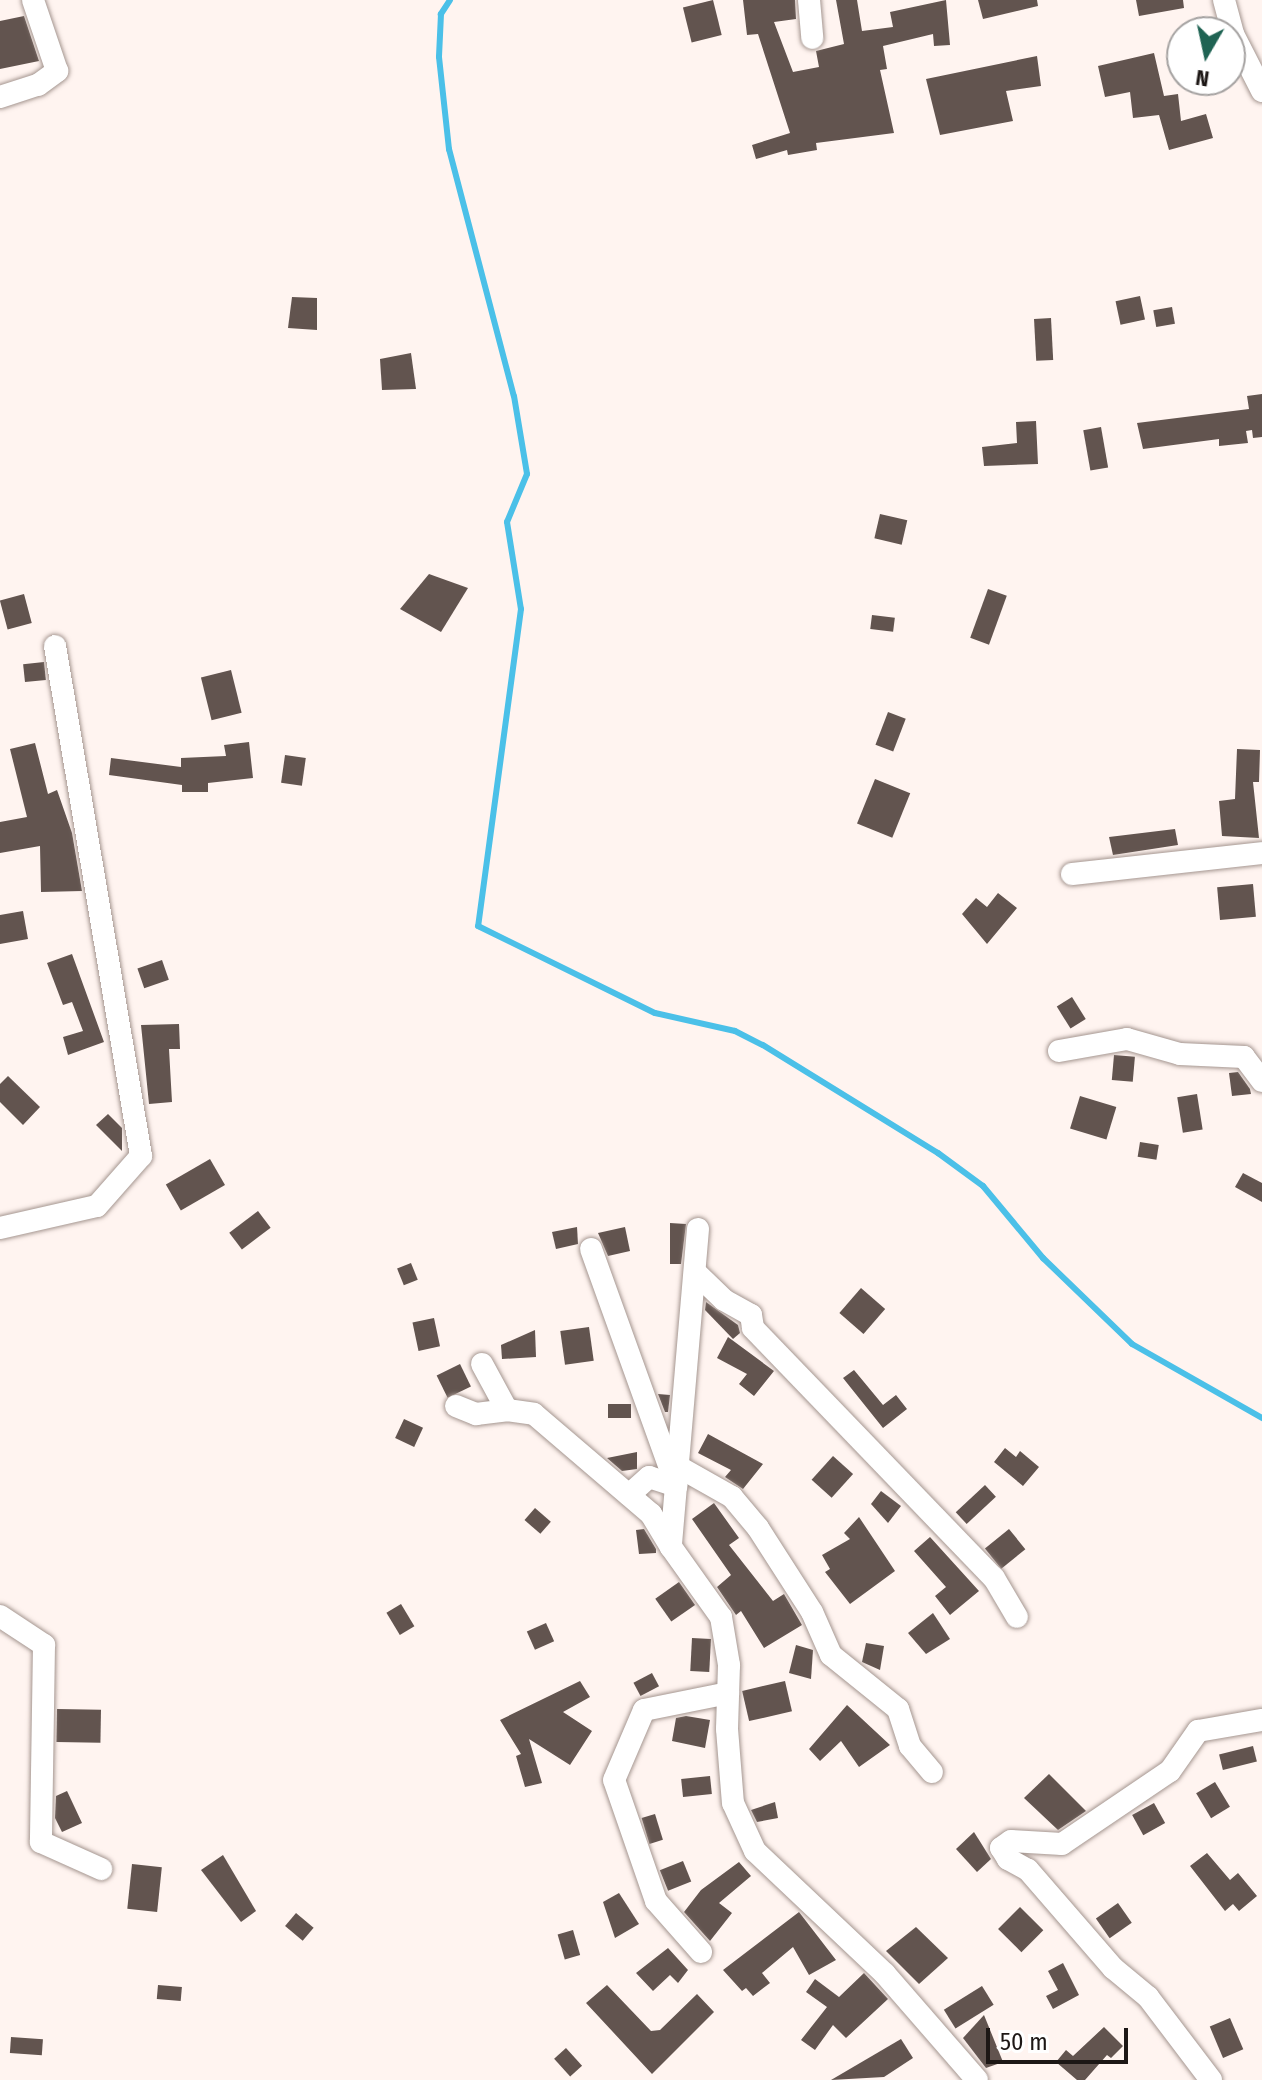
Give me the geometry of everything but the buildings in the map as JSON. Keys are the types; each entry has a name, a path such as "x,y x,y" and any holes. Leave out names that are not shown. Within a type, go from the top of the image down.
{"street":[{"path":"0,97 38,85 57,71 33,0"},
{"path":"809,0 812,38"},
{"path":"1224,0 1233,34 1262,91"},
{"path":"1,1225 97,1206 141,1156 55,646"},
{"path":"1072,874 1262,853"},
{"path":"1059,1051 1127,1039 1180,1054 1244,1057 1262,1081"},
{"path":"671,1547 698,1229"},
{"path":"591,1249 678,1477"},
{"path":"695,1272 724,1300 751,1315 753,1328 994,1578 1017,1617"},
{"path":"482,1364 507,1410"},
{"path":"456,1406 476,1414 507,1410 544,1422 651,1514 721,1617 733,1803 755,1851 885,1974 977,2080"},
{"path":"629,1495 649,1477 678,1477 732,1497 758,1528 812,1612 831,1655 898,1709 910,1746 932,1772"},
{"path":"0,1616 44,1645 41,1842 101,1869"},
{"path":"701,1952 656,1901 614,1780 644,1710 728,1693"},
{"path":"1211,2080 1148,1997 1113,1968 1028,1870 1008,1859 1001,1848 1011,1841 1062,1844 1170,1771 1198,1731 1262,1720"}],"waterway":[{"path":"450,0 441,14 439,57 449,149 514,396 527,474 507,522 521,609 478,926 655,1013 735,1031 763,1045 938,1153 983,1186 1043,1258 1132,1344 1262,1418"}]}
